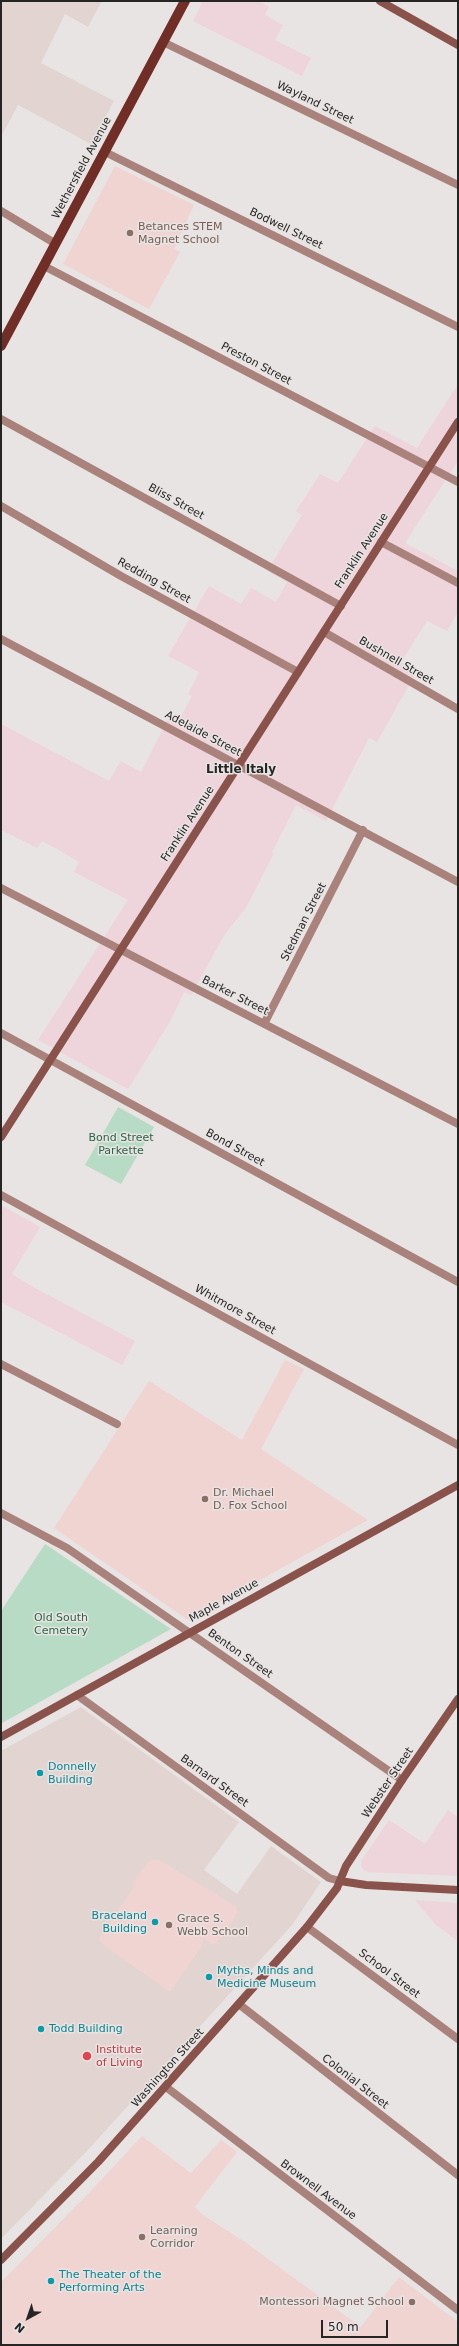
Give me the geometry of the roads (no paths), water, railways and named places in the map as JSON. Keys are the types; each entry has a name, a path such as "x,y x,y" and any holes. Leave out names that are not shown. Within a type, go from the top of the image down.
{"main road":[{"name":"Wethersfield Avenue","path":"1,346 185,1"},
{"path":"380,1 458,45"},
{"name":"Franklin Avenue","path":"1,1137 458,422"},
{"name":"Maple Avenue","path":"1,1737 458,1485"},
{"name":"Webster Street","path":"340,1881 346,1866 402,1780 458,1699"},
{"path":"340,1881 366,1885 458,1890"},
{"name":"Washington Street","path":"1,2260 98,2162 240,2005 307,1927 340,1881"}],"street":[{"name":"Wayland Street","path":"163,42 458,185"},
{"name":"Bodwell Street","path":"105,152 458,327"},
{"path":"1,211 56,244"},
{"name":"Preston Street","path":"44,266 458,482"},
{"name":"Bliss Street","path":"1,419 340,606"},
{"name":"Redding Street","path":"1,506 121,576 298,672"},
{"path":"381,542 458,583"},
{"name":"Bushnell Street","path":"324,632 458,709"},
{"name":"Adelaide Street","path":"1,639 363,830 458,882"},
{"name":"Stedman Street","path":"264,1024 363,830"},
{"name":"Barker Street","path":"1,888 458,1124"},
{"name":"Bond Street","path":"1,1033 458,1282"},
{"name":"Whitmore Street","path":"1,1195 458,1445"},
{"path":"1,1364 117,1424"},
{"name":"Benton Street","path":"1,1513 67,1548 402,1780"},
{"name":"Barnard Street","path":"76,1695 327,1876 340,1881"},
{"name":"School Street","path":"307,1927 458,2039"},
{"name":"Colonial Street","path":"240,2005 458,2175"},
{"name":"Brownell Avenue","path":"166,2087 458,2310"}],"place":[{"name":"Betances STEM Magnet School","path":"130,233"},
{"name":"Dr. Michael D. Fox School","path":"205,1499"},
{"name":"Donnelly Building","path":"40,1773"},
{"name":"Braceland Building","path":"155,1922"},
{"name":"Grace S. Webb School","path":"169,1925"},
{"name":"Myths, Minds and Medicine Museum","path":"209,1977"},
{"name":"Todd Building","path":"41,2029"},
{"name":"Institute of Living","path":"87,2056"},
{"name":"Learning Corridor","path":"142,2237"},
{"name":"The Theater of the Performing Arts","path":"51,2281"},
{"name":"Montessori Magnet School","path":"412,2302"}],"district":[{"name":"Little Italy","path":"241,770"}],"park label":[{"name":"Bond Street Parkette","path":"121,1144"},
{"name":"Old South Cemetery","path":"61,1624"}]}
